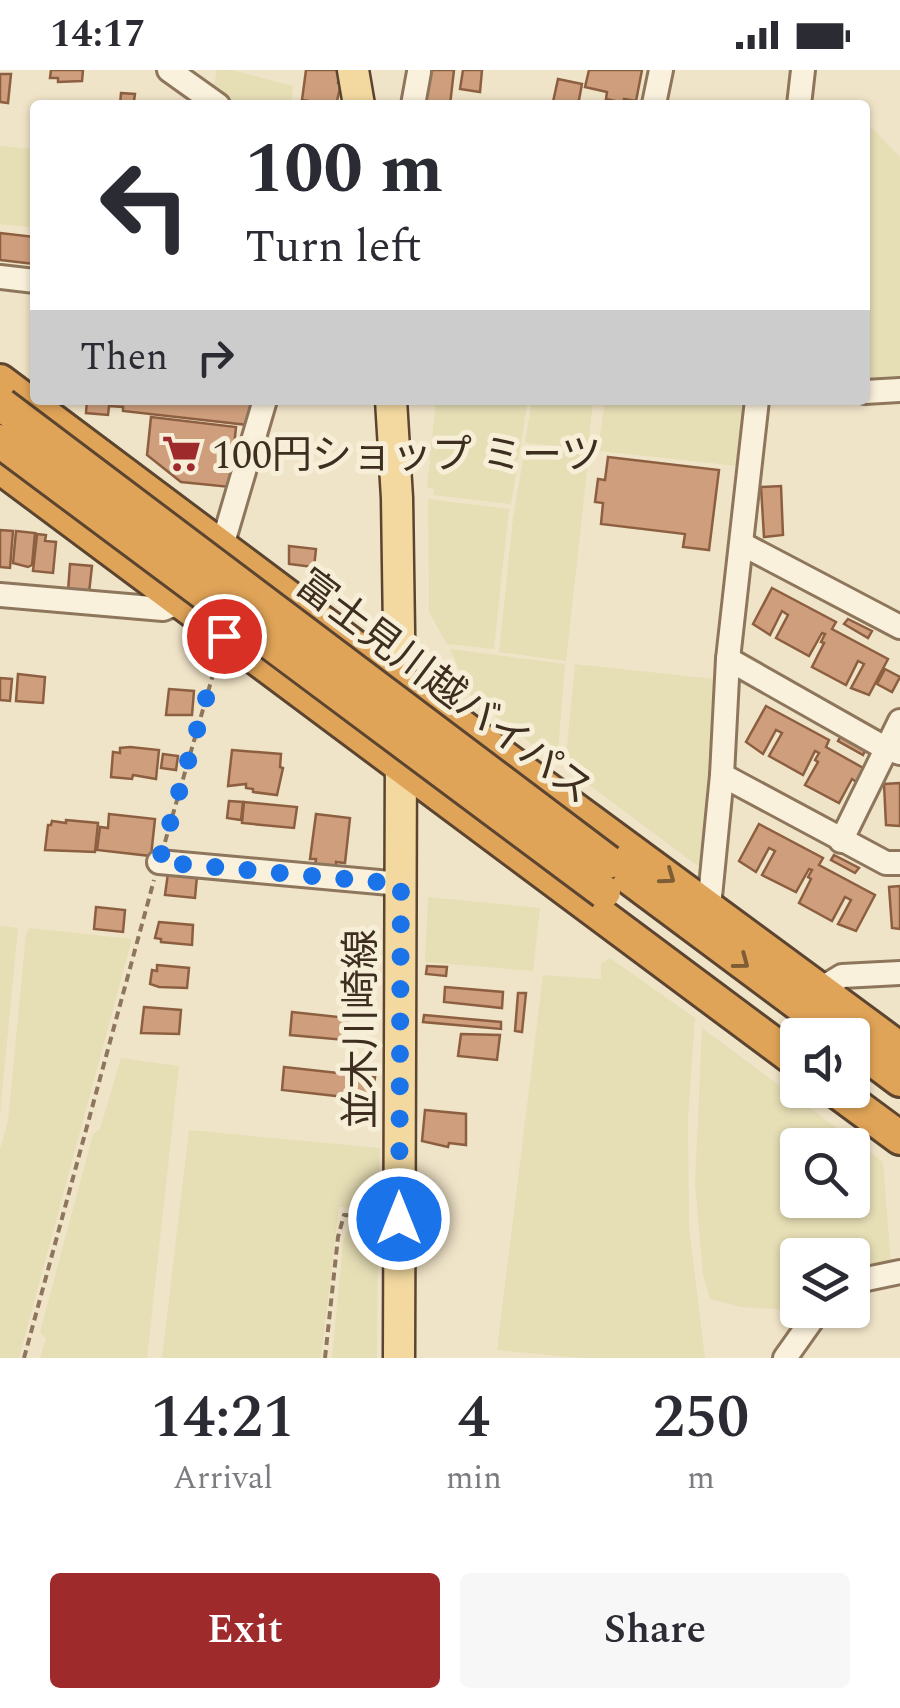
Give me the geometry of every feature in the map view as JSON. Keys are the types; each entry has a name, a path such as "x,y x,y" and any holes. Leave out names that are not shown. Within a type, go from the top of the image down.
{"highway":[{"path":"0,396 222,546 900,1049"},
{"name":"富士見川越バイパス","path":"0,396 606,877 780,1021"},
{"name":"富士見川越バイパス","path":"0,441 606,877 815,1018"},
{"path":"0,467 780,1049"},
{"path":"870,1058 900,1080"},
{"path":"870,1091 900,1113"},
{"path":"859,1108 900,1138"}],"main road":[{"path":"353,70 357,100"},
{"name":"並木川崎線","path":"391,405 402,769 399,1358"}],"street":[{"path":"169,70 211,100"},
{"path":"655,100 661,70"},
{"path":"800,100 803,70"},
{"path":"414,100 419,72"},
{"path":"0,277 30,280"},
{"path":"870,392 900,390"},
{"path":"222,546 264,405"},
{"path":"709,907 728,659 756,405"},
{"path":"742,544 900,627"},
{"path":"0,595 163,609 180,602"},
{"path":"728,659 892,751"},
{"path":"841,841 892,751 900,721"},
{"path":"722,776 886,863 900,863"},
{"path":"159,862 401,884"},
{"path":"819,990 842,976 900,973"},
{"path":"870,1278 900,1272"},
{"path":"784,1358 806,1328"}],"path":[{"path":"24,1358 224,636"},
{"path":"325,1358 338,1237 344,1215 399,1219"}],"shaded area":[{"path":"217,70 232,70 293,86 292,100 219,100 212,95"},
{"path":"870,126 900,157 900,376 870,378"},
{"path":"0,146 30,149 30,227 0,224"},
{"path":"435,405 527,405 511,504 433,495 434,489 427,488"},
{"path":"531,405 592,405 588,449 525,443"},
{"path":"604,405 744,405 738,466 598,451"},
{"path":"530,447 589,453 566,661 499,652 513,518 524,454"},
{"path":"428,499 509,509 494,649 447,644 429,612"},
{"path":"450,649 565,664 557,764 470,695"},
{"path":"575,664 714,679 704,856 698,866 565,767"},
{"path":"428,897 540,908 533,971 425,962"},
{"path":"0,926 18,928 0,1115"},
{"path":"30,928 132,939 19,1358 0,1358 0,1149 8,1121 26,934"},
{"path":"610,958 695,1018 688,1117 689,1227 705,1358 580,1358 497,1350 543,975 601,979 601,963"},
{"path":"702,1028 780,1086 780,1108 810,1108 837,1128 780,1128 780,1218 870,1218 870,1152 883,1162 891,1264 870,1266 870,1238 780,1238 780,1310 741,1307 710,1299 703,1275 695,1184"},
{"path":"121,1058 179,1066 147,1358 40,1358 46,1339 40,1332 93,1134 100,1129"},
{"path":"189,1130 380,1148 378,1210 339,1207 321,1358 162,1358"},
{"path":"351,1223 378,1226 377,1358 332,1358 343,1241"}],"building":[{"path":"51,70 83,70 82,81 58,82 58,78 50,78"},
{"path":"306,70 340,70 337,100 302,100"},
{"path":"432,70 454,70 451,100 424,100"},
{"path":"463,70 482,70 480,92 460,89"},
{"path":"589,70 642,70 636,100 606,99 607,92 585,87"},
{"path":"0,74 11,74 8,103 0,102"},
{"path":"558,79 582,84 579,100 553,100"},
{"path":"121,93 135,94 134,100 120,100"},
{"path":"0,233 30,236 30,263 0,260"},
{"path":"87,405 250,405 248,425 123,411 123,407 109,406 108,415 86,413"},
{"path":"151,417 236,427 230,487 181,482 147,455"},
{"path":"608,457 719,470 709,550 683,547 685,534 601,524 603,503 595,502 598,479 605,480"},
{"path":"781,486 783,535 764,537 761,487"},
{"path":"0,530 13,531 10,568 0,567"},
{"path":"16,531 35,533 32,565 28,567 13,563"},
{"path":"37,534 46,535 45,541 56,542 53,573 33,571"},
{"path":"289,546 316,549 314,567 289,564"},
{"path":"70,564 92,566 89,593 68,591"},
{"path":"772,588 836,622 832,629 888,659 869,695 851,688 864,664 858,661 846,685 812,667 825,634 822,633 809,656 776,638 788,615 782,611 770,635 753,624"},
{"path":"848,619 872,631 868,638 844,624"},
{"path":"885,669 900,677 892,692 877,684"},
{"path":"18,674 45,677 43,703 16,701"},
{"path":"0,678 12,679 10,701 0,700"},
{"path":"169,689 194,691 192,715 166,715"},
{"path":"766,706 829,740 826,747 865,769 858,783 852,779 839,803 805,785 819,753 815,751 803,775 769,756 782,733 776,730 763,754 746,742"},
{"path":"841,736 866,749 863,755 838,741"},
{"path":"130,747 159,750 156,779 111,777 113,752"},
{"path":"232,750 281,754 283,768 277,795 253,792 246,784 228,786"},
{"path":"163,754 178,756 176,770 161,768"},
{"path":"900,783 900,826 886,825 884,784"},
{"path":"229,801 243,802 241,820 227,818"},
{"path":"244,802 297,807 294,828 242,823"},
{"path":"109,814 155,819 151,856 97,850 100,827 108,828"},
{"path":"316,814 350,818 345,863 336,862 336,868 315,865 316,859 310,859"},
{"path":"66,820 98,823 95,852 45,850 48,825"},
{"path":"759,824 823,858 819,865 875,895 856,931 838,924 851,900 845,897 832,921 799,903 812,870 809,869 796,892 762,875 775,851 769,848 756,872 739,861"},
{"path":"834,855 859,868 855,873 831,860"},
{"path":"168,873 197,876 195,898 165,895"},
{"path":"900,886 900,929 892,928 889,887"},
{"path":"96,907 125,910 123,932 94,929"},
{"path":"159,922 193,925 192,945 155,938"},
{"path":"157,965 189,968 187,988 150,984"},
{"path":"427,966 447,967 446,976 426,974"},
{"path":"445,987 503,992 502,1008 444,1002"},
{"path":"518,993 526,993 522,1032 515,1031"},
{"path":"144,1007 181,1010 179,1034 141,1033"},
{"path":"292,1012 348,1018 345,1040 290,1035"},
{"path":"424,1015 501,1022 501,1029 423,1022"},
{"path":"461,1034 500,1035 497,1060 458,1056"},
{"path":"284,1067 375,1077 372,1100 282,1090"},
{"path":"425,1110 466,1114 466,1145 449,1143 448,1147 422,1141"}],"place":[{"name":"100円ショップ ミーツ","path":"182,454"}],"route":[{"path":"224,636 159,862 401,884 399,1219"}]}
